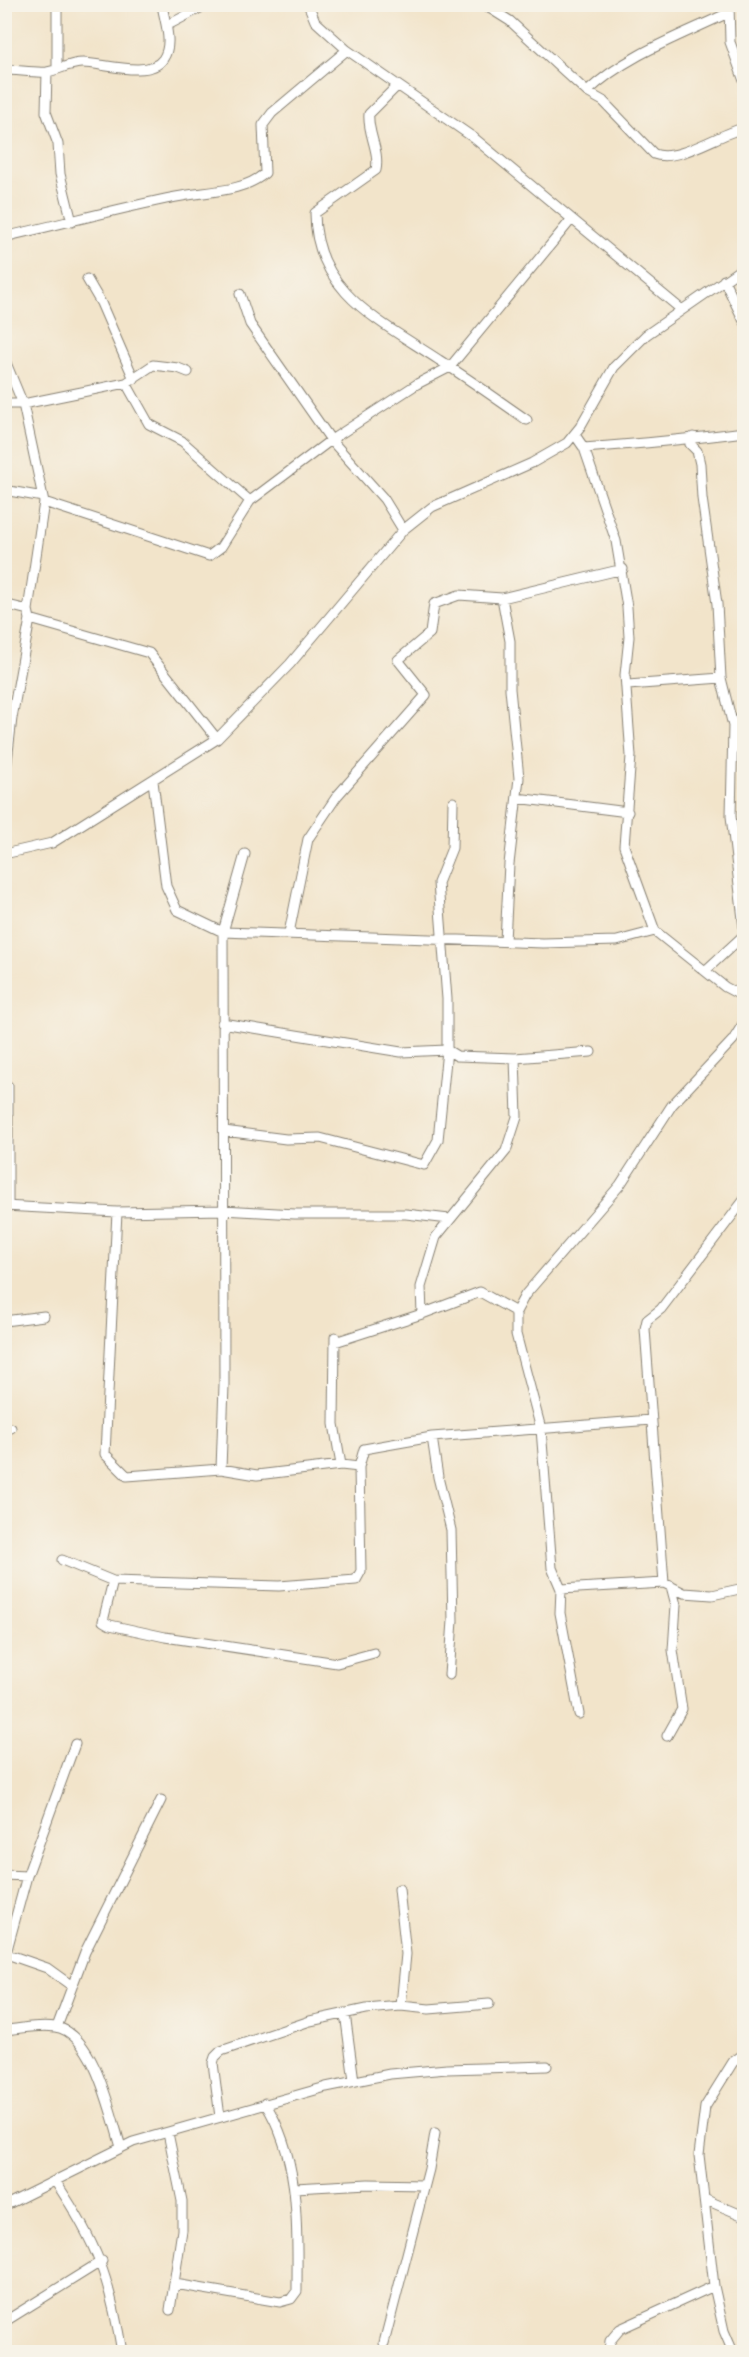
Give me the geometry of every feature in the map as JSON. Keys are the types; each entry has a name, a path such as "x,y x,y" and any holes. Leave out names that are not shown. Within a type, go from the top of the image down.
{"street":[{"path":"57,4 46,112 58,144 60,174 72,222"},
{"path":"4,70 52,70 84,63 144,69 156,66 163,60 167,50 168,25 162,4"},
{"path":"168,25 208,4"},
{"path":"309,4 315,21 347,50 474,138 682,310"},
{"path":"483,4 510,21 586,92 603,101 654,154 664,158 726,132 744,128"},
{"path":"586,92 630,60 729,9 730,42 744,81"},
{"path":"4,237 176,197 247,185 265,173 263,125 272,113 347,50"},
{"path":"397,86 369,114 368,122 377,156 376,170 315,213 315,229 324,263 356,306 527,420"},
{"path":"4,490 44,500 209,556 221,547 250,501 331,440 417,384 450,367 571,220"},
{"path":"4,854 52,843 217,740 290,664 403,530 432,507 556,450 574,435 614,367 646,335 744,267"},
{"path":"87,279 101,303 130,381 149,424 182,441 250,501"},
{"path":"724,280 744,321"},
{"path":"240,294 250,324 331,440 384,499 403,530"},
{"path":"4,358 23,404 44,500 29,615 8,717 4,787"},
{"path":"4,404 23,404 130,381 153,365 178,368 188,372"},
{"path":"584,448 663,443 693,437 744,432"},
{"path":"574,435 584,448 616,541 623,569 629,637 625,675 628,685 631,756 624,846 656,931 725,987 744,997"},
{"path":"693,437 690,444 697,451 700,464 702,498 717,604 721,678 733,726 732,816 744,928"},
{"path":"289,933 308,839 337,796 426,695 398,660 430,633 434,604 459,595 502,598 623,569"},
{"path":"502,598 510,641 510,689 519,778 509,864 505,942"},
{"path":"4,604 29,615 149,653 217,740"},
{"path":"628,685 721,678"},
{"path":"153,781 166,886 177,910 223,932 505,942 617,941 656,931"},
{"path":"517,798 628,812"},
{"path":"224,1131 286,1139 320,1138 424,1165 438,1140 447,1050 447,999 438,883 452,848 453,802"},
{"path":"221,1470 224,1385 223,932 245,854"},
{"path":"706,970 744,935"},
{"path":"579,1714 560,1613 561,1589 552,1568 541,1430 516,1334 516,1312 525,1295 620,1185 672,1106 733,1040 744,1022"},
{"path":"222,1023 401,1052 447,1050 457,1056 515,1058 591,1052"},
{"path":"422,1314 422,1287 436,1237 506,1151 517,1117 515,1058"},
{"path":"4,1087 8,1086 6,1206 117,1212 223,1210 295,1214 406,1214 449,1219"},
{"path":"676,1605 668,1584 651,1420 645,1341 647,1320 661,1309 744,1200"},
{"path":"117,1212 105,1454 127,1476 221,1470 257,1475 341,1465 358,1467"},
{"path":"341,1465 334,1424 335,1339 422,1314 480,1292 516,1312"},
{"path":"4,1321 44,1316"},
{"path":"62,1560 113,1581 279,1586 356,1580 361,1571 358,1467 364,1449 432,1437 651,1420"},
{"path":"432,1437 438,1477 451,1530 453,1621 449,1675"},
{"path":"113,1581 103,1621 110,1625 165,1637 338,1663 374,1653"},
{"path":"561,1589 668,1584 684,1593 712,1596 744,1588"},
{"path":"667,1736 682,1709 676,1685 672,1640 676,1605 684,1593"},
{"path":"72,1986 47,1968 5,1953 27,1876 75,1744"},
{"path":"57,2026 85,1952 161,1800"},
{"path":"4,1875 27,1876"},
{"path":"399,1889 406,1954 401,2006"},
{"path":"220,2117 213,2063 221,2051 310,2021 345,2013 401,2006 429,2009 489,2004"},
{"path":"345,2013 354,2081"},
{"path":"4,2030 57,2026 71,2033 85,2047 95,2067 121,2146"},
{"path":"733,2352 724,2331 714,2286 699,2155 705,2107 733,2062 744,2054"},
{"path":"4,2206 121,2146 265,2103 390,2074 447,2069 547,2066"},
{"path":"175,2284 280,2302 291,2300 297,2291 298,2219 295,2188 283,2142 265,2103"},
{"path":"168,2133 182,2201 182,2230 170,2310"},
{"path":"384,2343 435,2133"},
{"path":"55,2181 81,2219 102,2261 122,2352"},
{"path":"295,2188 368,2184 424,2185"},
{"path":"704,2199 744,2216"},
{"path":"4,2322 102,2261"},
{"path":"609,2352 610,2341 620,2329 714,2286"}]}
